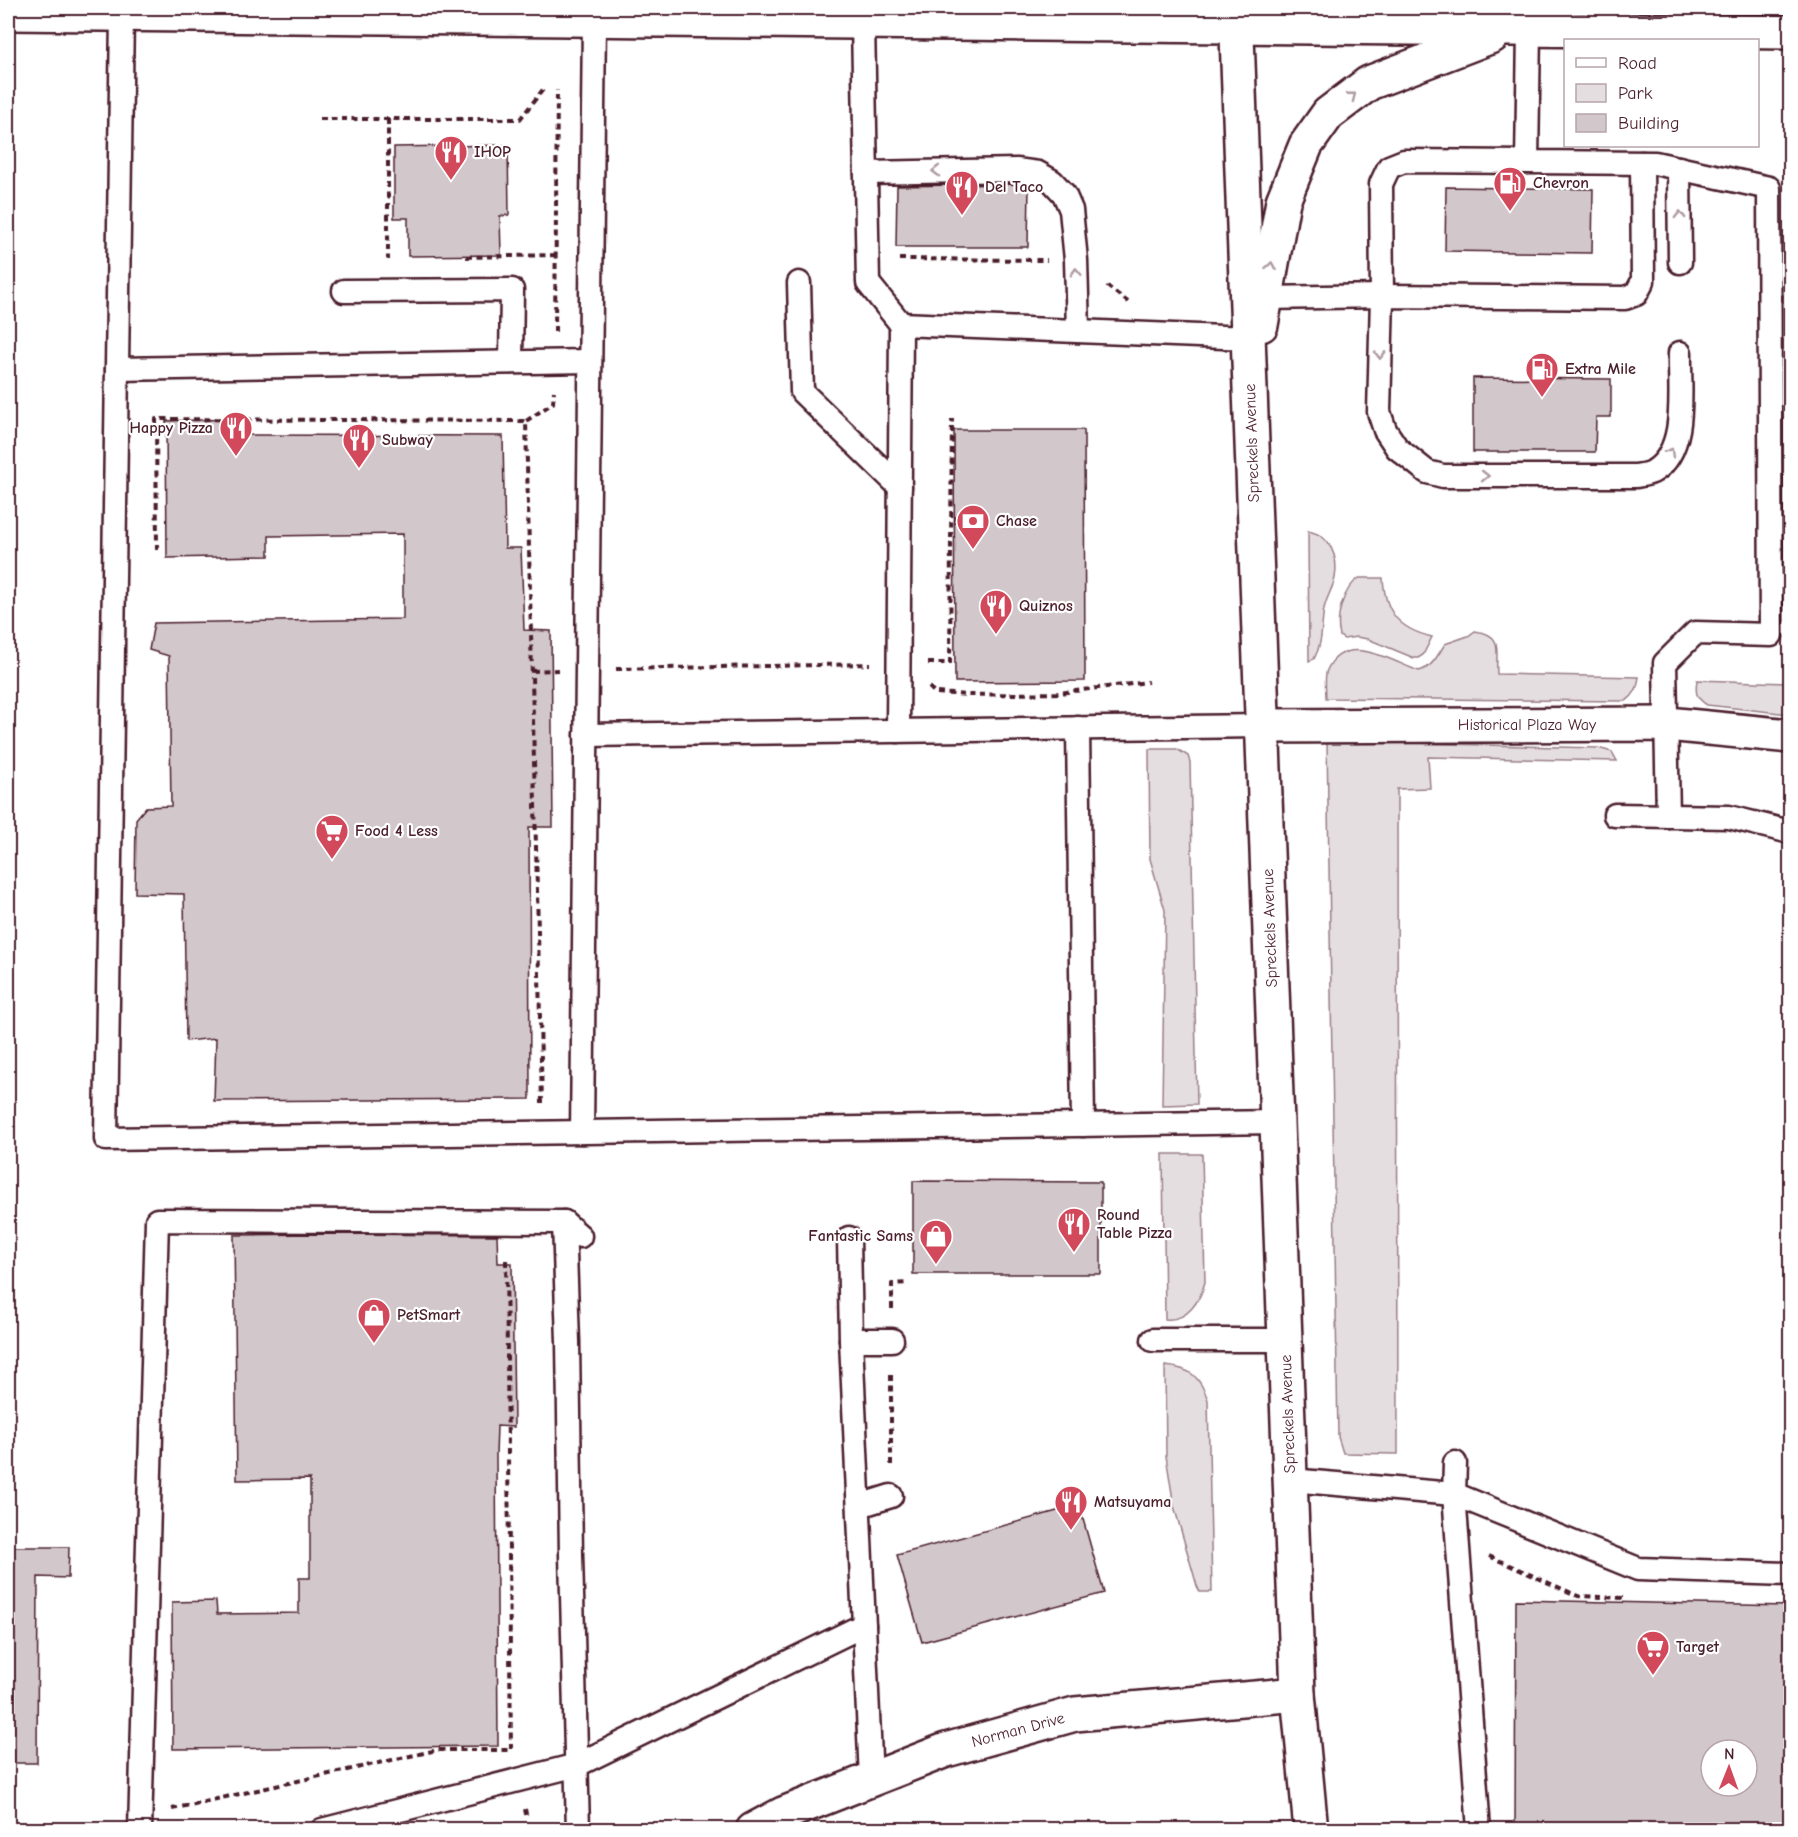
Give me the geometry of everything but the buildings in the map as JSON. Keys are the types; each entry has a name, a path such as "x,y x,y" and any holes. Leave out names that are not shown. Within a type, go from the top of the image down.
{"street":[{"path":"8,13 794,15 863,22 1044,16 1236,17 1518,30 1791,33"},
{"name":"Spreckels Avenue","path":"1236,17 1298,1694 1311,1830"},
{"path":"1250,386 1283,201 1306,145 1328,114 1369,83 1518,30"},
{"name":"Historical Plaza Way","path":"1262,726 1667,724 1791,736"},
{"name":"Norman Drive","path":"753,1830 783,1814 946,1750 1075,1714 1298,1694"}],"lane":[{"path":"582,1132 595,14"},
{"path":"122,15 106,1139 1277,1122"},
{"path":"863,22 868,283 901,324 898,731"},
{"path":"1518,30 1527,162"},
{"path":"1668,816 1665,663 1695,633 1771,635 1769,188 1655,163 1404,161 1389,167 1381,184 1382,296 1379,412 1385,430 1397,448 1427,472 1443,476 1636,476 1653,473 1671,453 1677,439 1680,352"},
{"path":"1266,298 1382,296 1625,298 1636,294 1643,282 1642,163"},
{"path":"1679,168 1680,262"},
{"path":"866,173 1016,170 1038,173 1052,181 1064,194 1071,210 1076,260 1078,331"},
{"path":"799,283 802,392 900,487"},
{"path":"344,291 512,290 512,362"},
{"path":"901,324 1248,338"},
{"path":"117,369 590,361"},
{"path":"586,735 1262,726"},
{"path":"1078,728 1083,1125"},
{"path":"1615,816 1729,817 1791,832"},
{"path":"140,1830 157,1220 572,1229 568,1342 578,1830"},
{"path":"849,1238 851,1340 871,1779"},
{"path":"851,1340 892,1340"},
{"path":"1153,1340 1285,1340"},
{"path":"1455,1463 1454,1494 1479,1830"},
{"path":"1290,1480 1454,1494 1638,1569 1791,1574"},
{"path":"859,1506 891,1496"},
{"path":"322,1830 577,1765 864,1625"}],"path":[{"path":"320,119 520,118 545,87"},
{"path":"157,550 156,419 526,421 553,403 557,90"},
{"path":"388,119 388,258 400,258"},
{"path":"460,257 555,255"},
{"path":"894,259 1100,261 1100,281 1136,308"},
{"path":"532,671 950,663 952,419"},
{"path":"526,421 542,1104"},
{"path":"926,663 927,686 935,693 970,695 1058,693 1148,682"},
{"path":"172,1798 172,1810 437,1750 511,1750 506,1257"},
{"path":"891,1496 892,1284 908,1283"}],"green space":[{"path":"1308,531 1316,533 1327,542 1336,562 1334,582 1324,609 1319,647 1314,659 1309,661"},
{"path":"1359,578 1383,578 1387,601 1396,618 1411,629 1432,637 1423,655 1414,658 1368,639 1356,637 1344,639 1340,636 1339,620 1342,604 1349,589"},
{"path":"1475,631 1491,636 1495,640 1497,674 1639,677 1637,688 1626,701 1326,698 1327,670 1335,658 1345,652 1369,652 1419,671 1431,664 1445,644 1468,636"},
{"path":"1697,680 1790,683 1790,714 1707,705 1697,695"},
{"path":"1327,741 1598,748 1612,752 1617,761 1428,757 1430,788 1397,789 1398,1454 1343,1453 1338,1437"},
{"path":"1149,749 1177,749 1188,756 1190,762 1197,1104 1162,1105 1165,910 1150,859"},
{"path":"1163,1154 1202,1154 1205,1282 1200,1296 1191,1309 1186,1314 1173,1319 1165,1319"},
{"path":"1165,1366 1181,1369 1193,1375 1208,1400 1212,1592 1200,1592 1197,1586 1174,1506 1166,1456"}],"place":[{"name":"IHOP","path":"451,181"},
{"name":"Chevron","path":"1510,212"},
{"name":"Del Taco","path":"962,216"},
{"name":"Extra Mile","path":"1542,398"},
{"name":"Happy Pizza","path":"236,457"},
{"name":"Subway","path":"359,469"},
{"name":"Chase","path":"973,550"},
{"name":"Quiznos","path":"996,635"},
{"name":"Food 4 Less","path":"332,860"},
{"name":"Round Table Pizza","path":"1074,1253"},
{"name":"Fantastic Sams","path":"936,1265"},
{"name":"PetSmart","path":"374,1344"},
{"name":"Matsuyama","path":"1071,1531"},
{"name":"Target","path":"1653,1676"}]}
